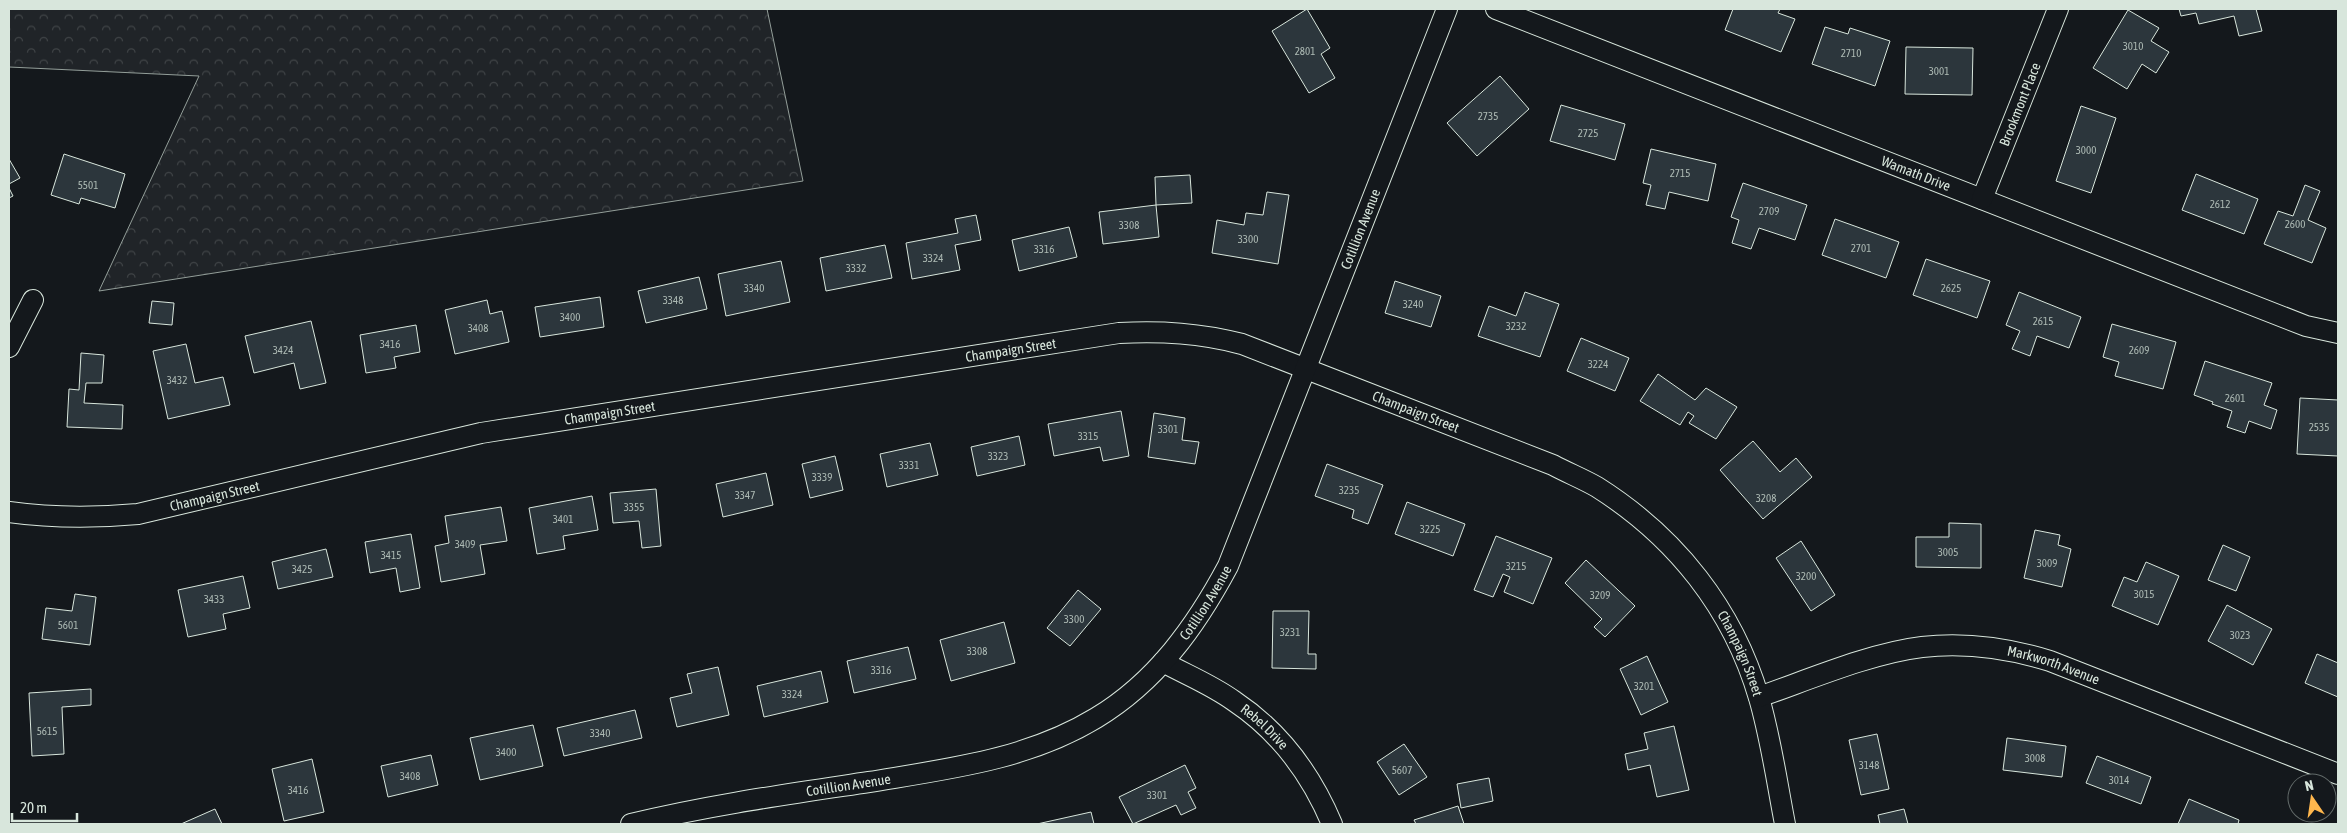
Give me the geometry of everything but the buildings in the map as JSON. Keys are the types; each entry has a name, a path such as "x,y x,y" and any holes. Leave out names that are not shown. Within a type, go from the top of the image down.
{"street":[{"name":"Cotillion Avenue","path":"631,824 739,802 928,772 1014,755 1057,739 1097,718 1135,689 1163,662 1184,639 1206,607 1228,566 1447,9"},
{"name":"Wamath Drive","path":"1496,9 2306,326 2338,333"},
{"name":"Brookmont Place","path":"1982,199 2058,9"},
{"path":"9,346 33,300"},
{"name":"Champaign Street","path":"9,512 36,516 87,518 138,514 481,433 1119,333 1163,331 1221,338 1305,368 1553,465 1596,487 1635,514 1666,541 1697,575 1711,594 1734,634 1759,697 1785,824"},
{"name":"Markworth Avenue","path":"1759,697 1883,655 1922,647 1985,647 2018,651 2338,774"},
{"name":"Rebel Drive","path":"1163,662 1234,701 1266,726 1305,772 1332,824"}],"green space":[{"path":"9,9 767,9 803,181 99,291 199,76 9,67"}]}
